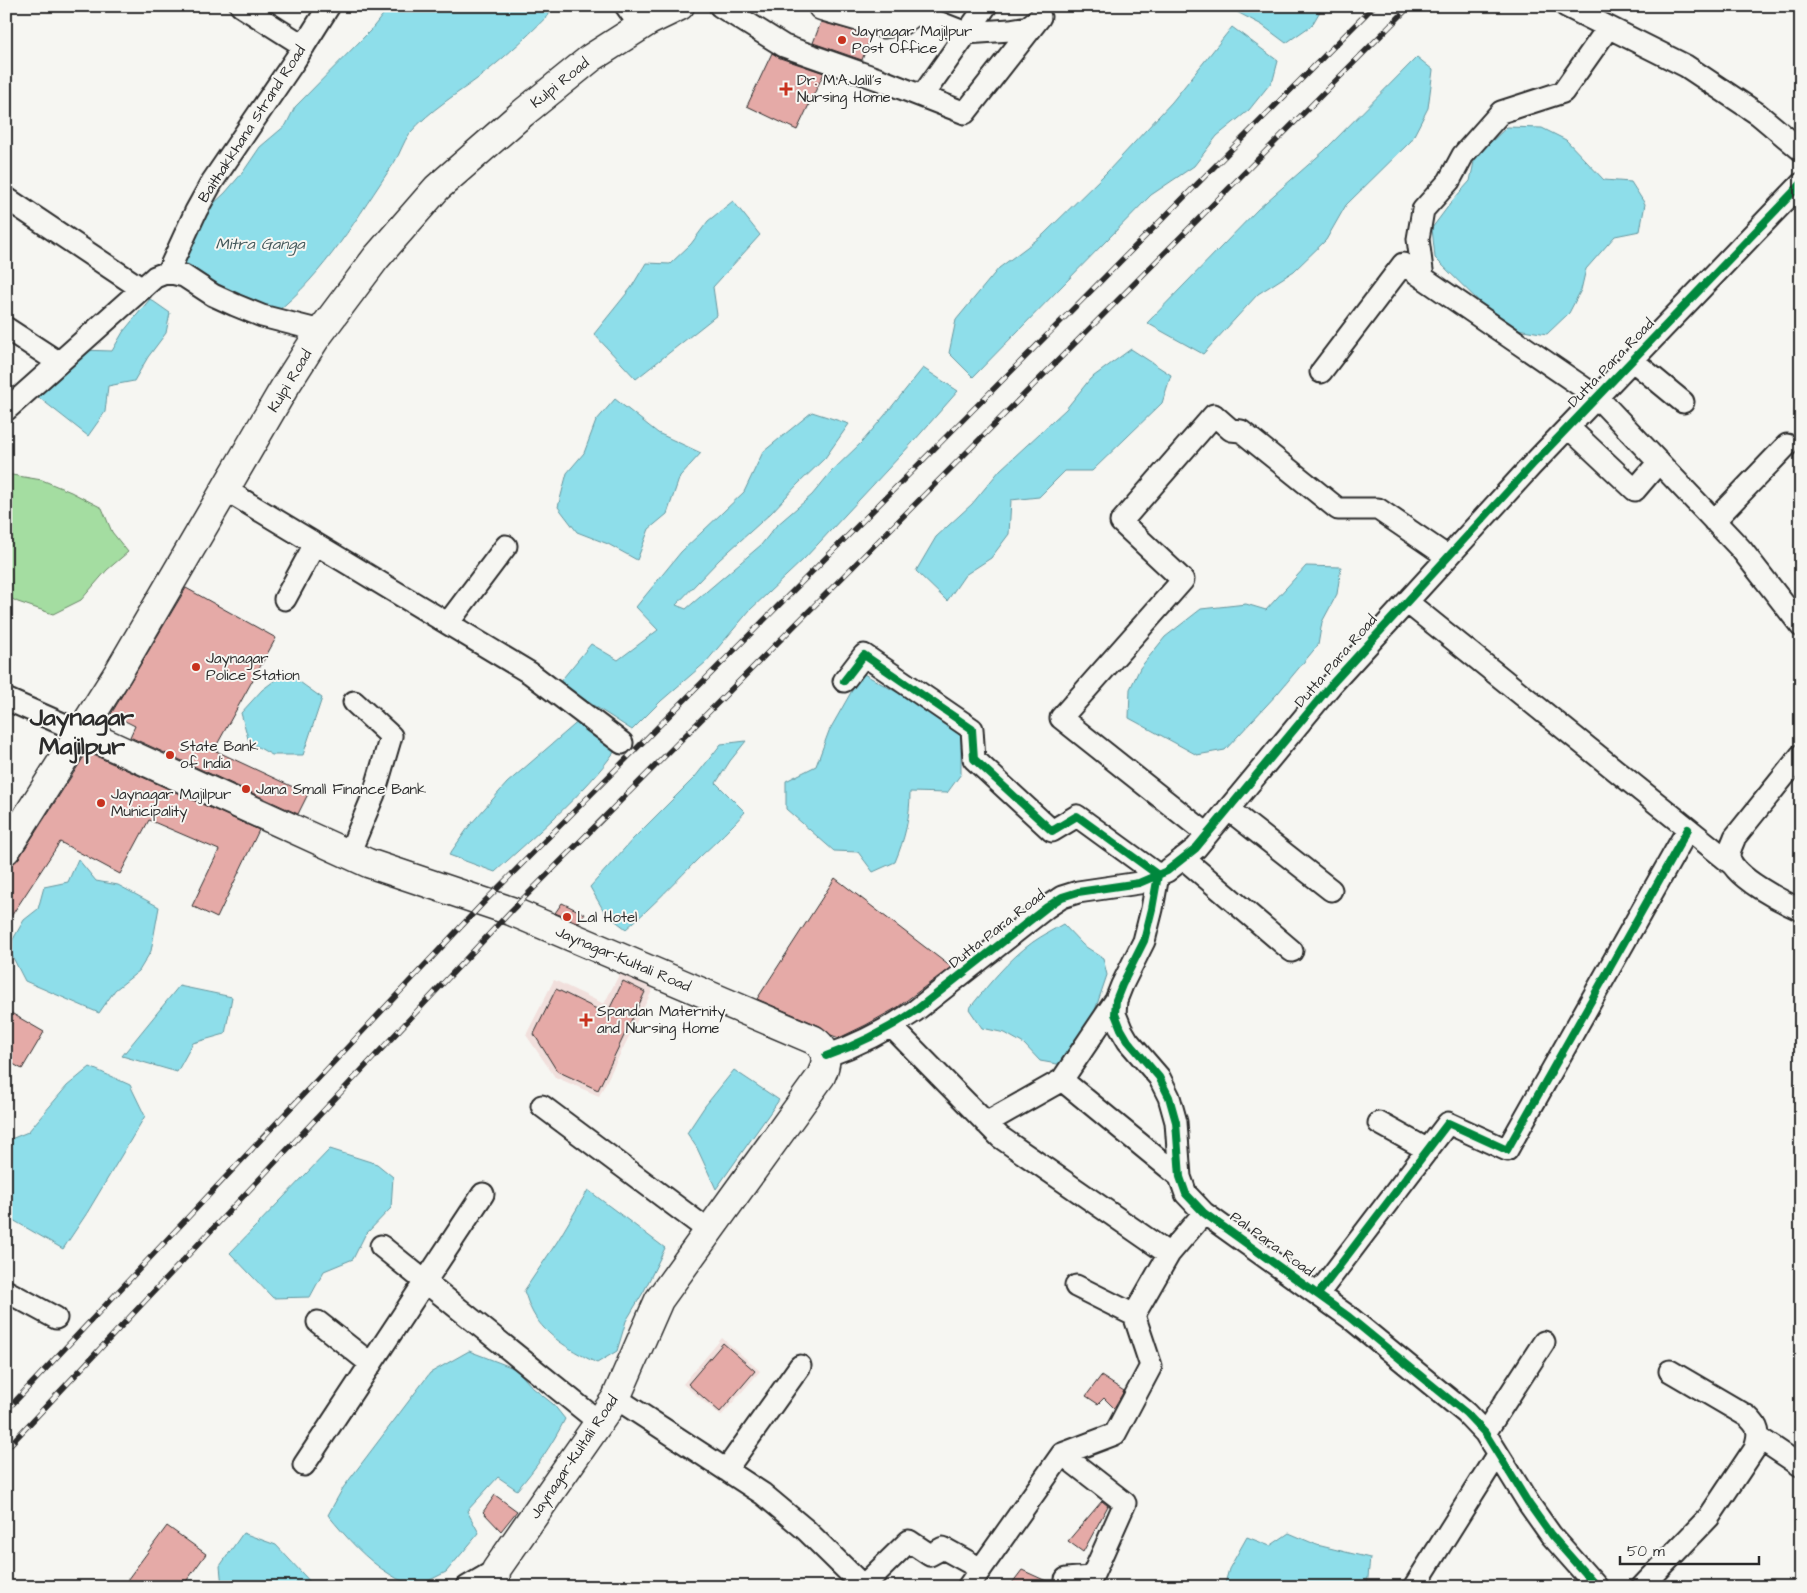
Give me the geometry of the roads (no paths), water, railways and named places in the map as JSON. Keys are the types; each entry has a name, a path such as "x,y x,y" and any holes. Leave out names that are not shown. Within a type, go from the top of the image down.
{"main road":[{"name":"Kulpi Road","path":"6,850 118,673 286,385 321,331 376,258 437,188 523,113 591,58 633,16 680,6"},
{"path":"822,6 884,24 901,21 916,9"},
{"name":"Jaynagar-Kultali Road","path":"80,732 368,863 511,911 814,1040 822,1046 826,1056 821,1076 659,1300 616,1398 496,1578"}],"street":[{"name":"Baithakkhana Strand Road","path":"168,272 196,211 212,182 329,6"},
{"path":"720,6 784,46 965,113 1045,12"},
{"path":"922,96 986,6"},
{"path":"1566,6 1686,66 1758,114 1801,150"},
{"path":"250,9 304,46"},
{"path":"916,9 966,33 1028,27 1045,12"},
{"path":"1423,278 1418,239 1423,210 1449,181 1463,155 1501,112 1563,92 1608,28"},
{"name":"Dutta Para Road","path":"826,1056 852,1047 892,1027 915,1011 1047,906 1062,897 1078,892 1139,883 1166,871 1196,848 1331,685 1568,427 1801,184"},
{"path":"6,198 142,289"},
{"path":"1321,372 1403,264 1597,397 1741,549 1801,626"},
{"path":"6,410 156,277 168,272 184,276 220,298 262,316 321,331"},
{"path":"6,328 58,362"},
{"path":"1632,360 1683,402"},
{"path":"1207,834 1062,718 1184,580 1121,522 1214,415 1232,430 1241,432 1338,509 1378,510 1448,557"},
{"path":"1568,427 1635,490 1659,462"},
{"path":"1714,521 1787,445"},
{"path":"226,490 530,672 622,744"},
{"path":"285,599 315,544"},
{"path":"448,623 506,546"},
{"path":"1407,602 1742,874 1772,896 1801,910"},
{"path":"844,681 864,655 972,729 974,758 1052,831 1077,816 1158,875 1144,941 1116,1000 1062,1080 986,1123"},
{"path":"6,699 80,732"},
{"path":"349,854 374,794 391,736 354,702"},
{"path":"1732,864 1729,856 1735,837 1801,755"},
{"path":"1228,809 1331,890"},
{"path":"1318,1294 1448,1123 1507,1150 1688,829"},
{"path":"1183,858 1292,951"},
{"name":"Pal Para Road","path":"1116,1000 1115,1014 1121,1029 1128,1041 1159,1077 1169,1097 1176,1122 1180,1177 1186,1194 1204,1213 1349,1317 1466,1413 1485,1433 1497,1455 1551,1535 1597,1587"},
{"path":"892,1027 1000,1138 1169,1254"},
{"path":"1062,1080 1180,1177"},
{"path":"542,1106 709,1231"},
{"path":"1379,1123 1428,1150"},
{"path":"304,1465 483,1194"},
{"path":"1134,1315 1169,1254 1204,1213"},
{"path":"381,1246 599,1422"},
{"path":"968,1587 1062,1454 1116,1434 1151,1366 1134,1315 1076,1286"},
{"path":"6,1291 56,1318"},
{"path":"318,1322 371,1364"},
{"path":"1485,1433 1544,1342"},
{"path":"726,1470 800,1366"},
{"path":"1642,1587 1709,1517 1755,1448 1758,1436 1756,1425 1747,1416 1670,1371"},
{"path":"616,1398 763,1494 806,1530 864,1586 909,1541 930,1555 943,1548 981,1569"},
{"path":"1758,1436 1801,1466"},
{"path":"1062,1454 1125,1504 1099,1582 1066,1579"},
{"path":"1414,1587 1497,1455"},
{"path":"467,1587 496,1578"}],"water":[{"name":"Mitra Ganga","path":"390,6 557,6 501,60 435,110 410,133 394,163 354,224 325,263 292,298 274,314 230,301 182,266 197,219 225,193 243,172 260,147 286,125 295,107 370,31"},
{"path":"1233,6 1323,6 1312,25 1286,43 1262,25 1237,12"},
{"path":"1232,27 1278,61 1273,80 1249,110 1217,136 1194,166 1151,195 973,377 949,353 956,320 999,268 1043,235 1108,171 1172,102"},
{"path":"1417,57 1433,70 1428,108 1411,141 1346,205 1326,240 1294,271 1258,294 1203,354 1147,323 1258,209 1324,151"},
{"path":"1507,127 1542,128 1566,140 1604,180 1631,182 1645,204 1640,231 1615,236 1586,269 1581,290 1569,313 1547,334 1505,327 1435,258 1432,228 1470,181 1475,157"},
{"path":"733,201 760,235 713,287 717,315 636,379 594,334 631,288 646,263 670,264 691,244 708,221"},
{"path":"150,299 170,313 166,333 148,357 134,381 108,386 105,412 88,436 37,396 80,350 112,351 123,332"},
{"path":"1131,349 1171,375 1162,403 1092,471 1065,471 1039,497 1011,500 1009,534 991,558 965,575 947,601 916,571 936,537 972,504 1000,470 1066,409 1090,379"},
{"path":"923,368 958,391 804,559 750,610 706,662 661,701 632,730 559,683 591,644 618,660 658,630 636,607 681,552 744,492 763,452 812,412 849,424 825,458 771,513 719,560 676,605 686,609 761,545 776,526 812,495 831,472 862,442"},
{"path":"615,399 658,433 701,453 680,476 667,514 649,529 637,560 608,544 577,532 558,507 567,473 584,453 596,421"},
{"path":"1306,566 1341,567 1337,594 1322,622 1318,645 1278,693 1225,750 1197,755 1129,718 1130,689 1140,668 1165,637 1201,609 1246,604 1266,610"},
{"path":"286,672 322,698 303,755 272,755 249,742 241,713 262,690"},
{"path":"862,673 929,710 961,736 961,774 947,793 910,792 906,827 895,862 873,872 858,852 834,851 786,809 786,781 816,766 829,731"},
{"path":"581,719 618,747 605,765 575,797 495,872 449,855 470,825 507,783"},
{"path":"746,741 716,783 745,812 626,929 605,913 590,887 633,839 695,777 721,744"},
{"path":"78,859 96,881 118,885 159,907 151,951 139,971 115,990 99,1013 25,981 8,948 24,920 38,909 44,887 68,882"},
{"path":"1063,924 1083,945 1103,958 1107,975 1089,1028 1063,1065 1040,1061 1024,1044 1005,1033 982,1028 969,1009 1015,957 1033,942"},
{"path":"179,986 232,997 225,1034 193,1043 177,1072 122,1056"},
{"path":"90,1067 130,1085 145,1116 87,1213 63,1249 6,1216 6,1141 28,1132 67,1086"},
{"path":"734,1070 779,1100 716,1189 697,1148 687,1133 705,1106"},
{"path":"330,1149 377,1164 393,1177 391,1208 365,1235 353,1259 324,1271 310,1297 273,1298 230,1253"},
{"path":"588,1190 665,1248 644,1291 626,1321 617,1351 597,1363 570,1349 545,1329 533,1313 524,1291 557,1242"},
{"path":"469,1351 516,1369 533,1388 553,1404 565,1419 543,1456 517,1490 498,1477 467,1511 479,1533 446,1572 416,1587 394,1577 373,1562 349,1540 328,1515 343,1488 430,1373"},
{"path":"243,1533 276,1545 315,1587 222,1587 220,1566"},
{"path":"1289,1533 1317,1545 1370,1558 1367,1587 1224,1587 1229,1569 1247,1537 1270,1546"}],"railway":[{"path":"6,1411 485,901 1374,6"},
{"path":"6,1449 511,911 1410,6"}],"place":[{"name":"Jaynagar Majilpur Post Office","path":"842,40"},
{"name":"Dr. M.A.Jalil's Nursing Home","path":"786,89"},
{"name":"Jaynagar Police Station","path":"196,667"},
{"name":"State Bank of India","path":"170,755"},
{"name":"Jana Small Finance Bank","path":"246,789"},
{"name":"Jaynagar Majilpur Municipality","path":"101,803"},
{"name":"Lal Hotel","path":"567,917"},
{"name":"Spandan Maternity and Nursing Home","path":"586,1020"}],"district":[{"name":"Jaynagar Majilpur","path":"82,732"}]}
